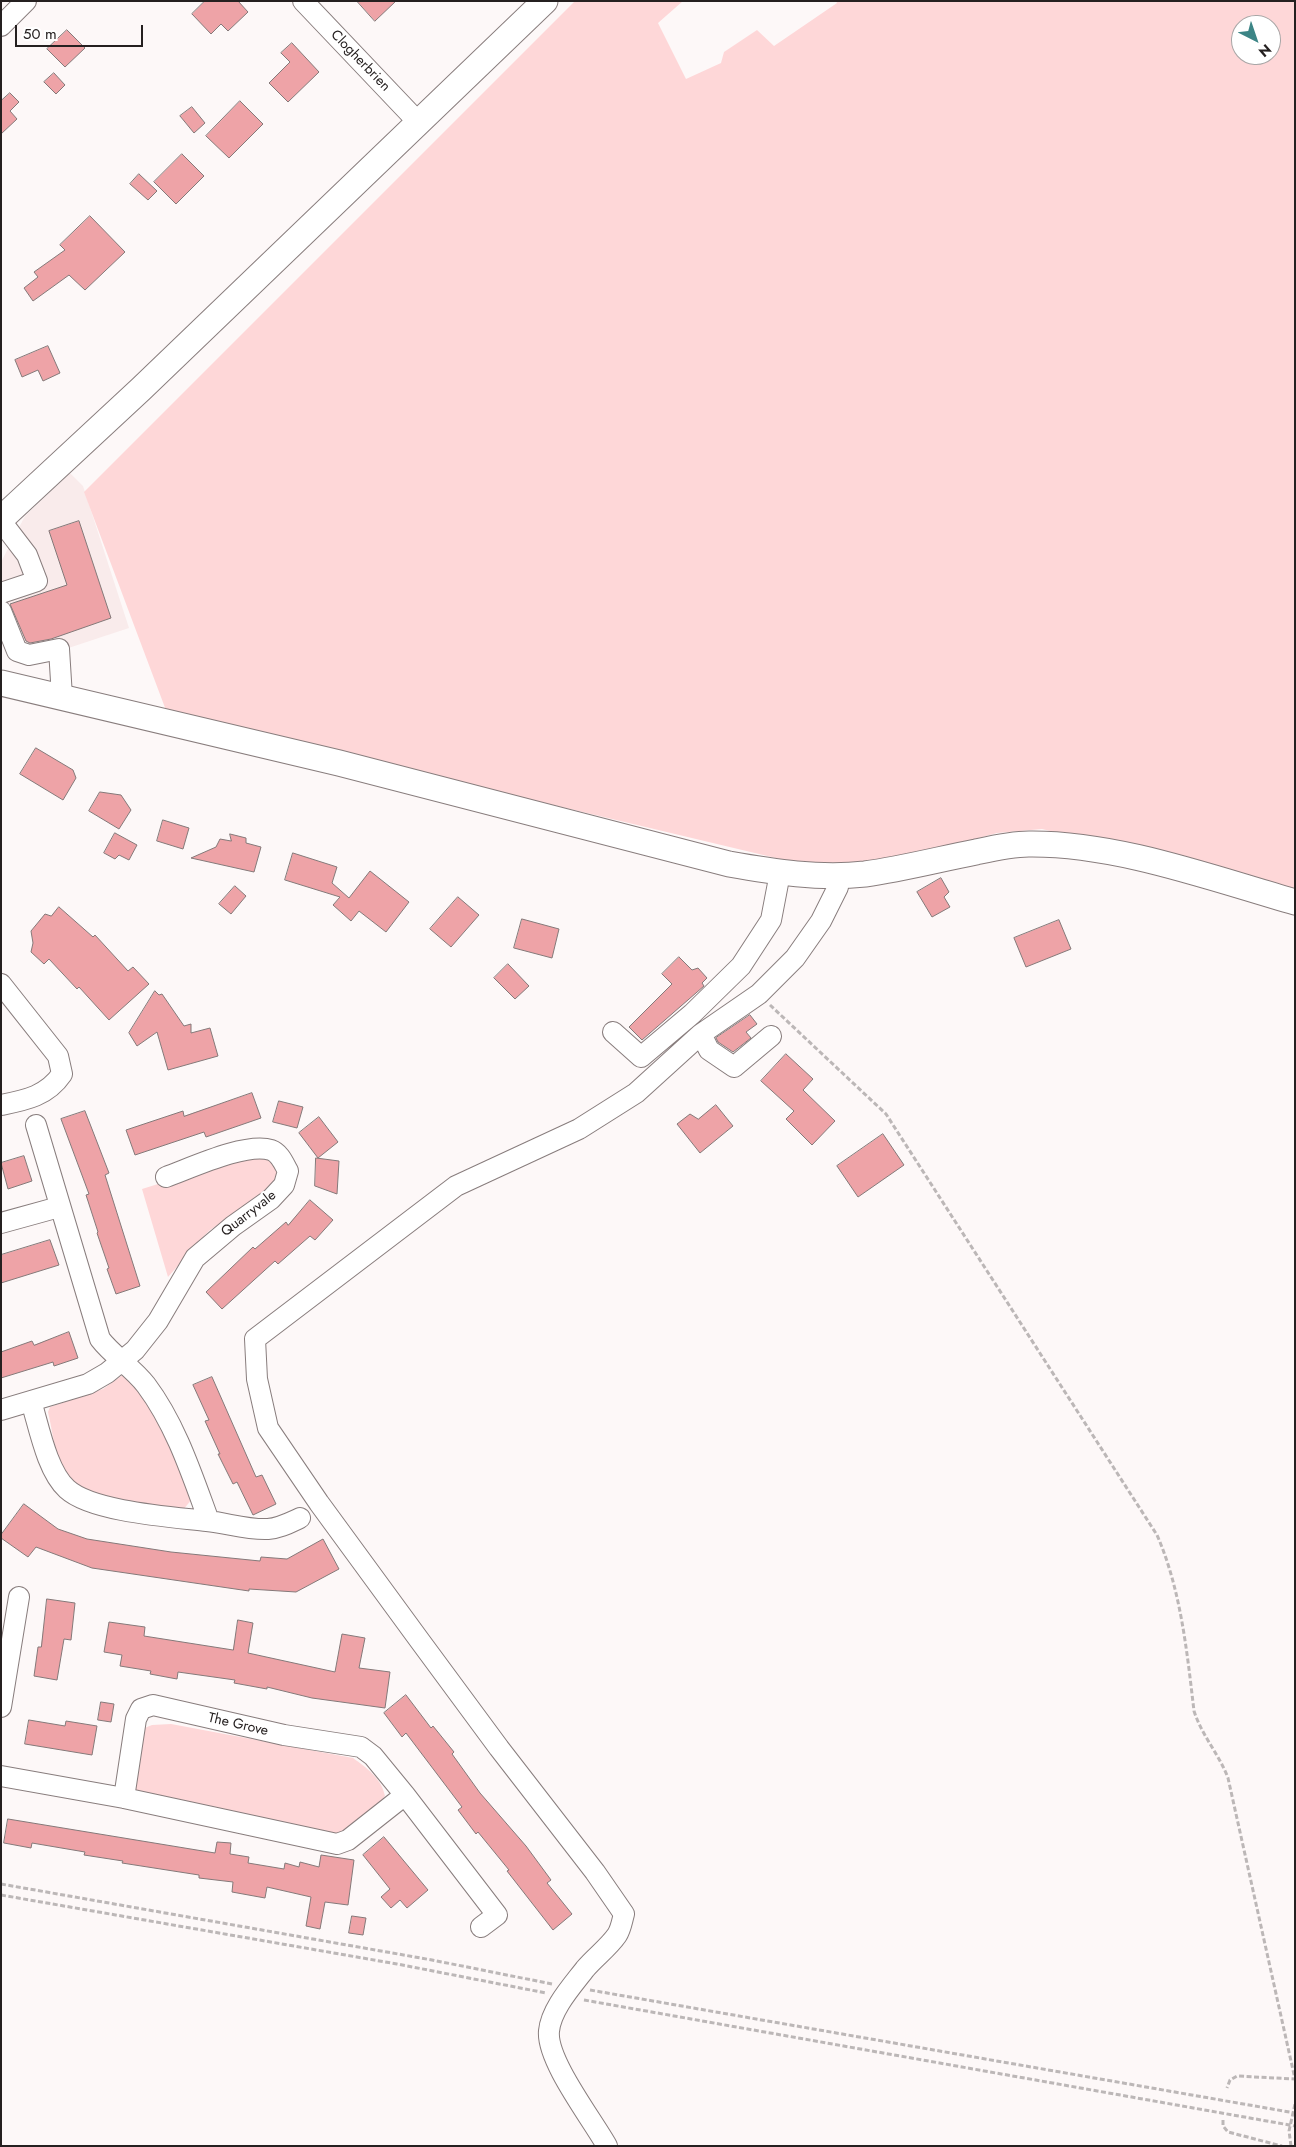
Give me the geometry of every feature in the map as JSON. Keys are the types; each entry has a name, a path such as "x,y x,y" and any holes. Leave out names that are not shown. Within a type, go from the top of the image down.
{"main road":[{"path":"1,520 141,390 545,1"},
{"path":"1,683 340,763 729,864 780,873 865,874 1000,847 1027,844 1073,845 1165,865 1295,902"}],"street":[{"path":"1,26 26,1"},
{"name":"Clogherbrien","path":"303,1 418,122"},
{"path":"1,520 27,555 37,580 1,593"},
{"path":"1,611 16,650 29,655 59,649 62,697"},
{"path":"613,1032 641,1057 692,1014 741,966 771,920 780,873"},
{"path":"607,2146 555,2060 549,2031 555,2000 617,1935 624,1914 595,1872 499,1748 319,1503 268,1428 257,1378 255,1339 456,1186 579,1129 636,1092 701,1034 759,994 795,958 822,921 838,887 837,875"},
{"path":"1,984 58,1056 62,1074 54,1085 33,1098 1,1105"},
{"path":"701,1034 709,1050 734,1067 771,1036"},
{"path":"36,1125 100,1339 146,1386 163,1412 182,1450 209,1521"},
{"name":"Quarryvale","path":"1,1410 88,1384 107,1373 135,1350 158,1321 195,1258 233,1226 271,1199 284,1185 288,1171 281,1158 273,1151 257,1148 230,1154 166,1177"},
{"path":"1,1223 60,1207"},
{"path":"31,1402 51,1466 58,1480 68,1491 88,1501 147,1515 209,1521 249,1528 268,1529 282,1527 300,1518"},
{"path":"1,1707 20,1597"},
{"name":"The Grove","path":"124,1798 136,1719 141,1708 153,1705 284,1736 361,1746 372,1756 405,1795 497,1915 481,1927"},
{"path":"1,1776 124,1798 338,1844 348,1840 405,1795"}],"path":[{"path":"759,994 886,1114 1148,1521 1166,1557 1175,1590 1194,1711 1200,1729 1223,1765 1228,1778 1295,2079 1237,2076 1230,2080 1227,2088"},
{"path":"1,1884 432,1960 556,1985"},
{"path":"1,1895 398,1964 555,2000"},
{"path":"587,1990 1294,2113"},
{"path":"582,2000 1295,2126"},
{"path":"1291,2146 1290,2125 1295,2104"},
{"path":"1223,2120 1223,2126 1228,2132 1282,2146"}],"shaded area":[{"path":"575,1 683,1 658,23 686,79 721,63 724,52 757,30 774,46 837,3 836,1 1295,1 1295,890 1042,829 997,833 872,867 801,864 167,713 84,492"},
{"path":"70,473 83,486 129,628 20,664 1,608 1,562 25,516"},
{"path":"251,1155 266,1157 277,1167 279,1176 274,1185 253,1203 209,1231 168,1277 142,1189"},
{"path":"124,1374 158,1411 192,1499 183,1510 173,1513 114,1500 84,1490 65,1476 57,1453 48,1412 50,1407 103,1389"},
{"path":"171,1724 353,1758 377,1779 385,1796 376,1808 343,1834 327,1837 133,1791 142,1729 152,1725"}],"building":[{"path":"205,1 238,1 248,12 228,31 221,24 211,34 192,14"},
{"path":"357,1 396,1 375,21"},
{"path":"67,30 85,48 65,67 47,49"},
{"path":"292,43 319,72 288,102 269,83 290,62 281,53"},
{"path":"54,73 65,85 56,94 44,82"},
{"path":"10,93 19,102 10,111 17,119 1,134 1,101"},
{"path":"240,101 263,124 229,158 206,136"},
{"path":"192,107 205,123 194,133 180,116"},
{"path":"182,154 204,176 176,204 154,182"},
{"path":"139,174 157,191 148,200 130,184"},
{"path":"90,216 125,252 85,290 69,275 33,301 24,288 38,277 34,272 65,250 60,245"},
{"path":"48,346 60,373 43,381 38,370 22,377 15,360"},
{"path":"79,521 111,618 51,639 30,643 26,641 10,604 67,585 49,531"},
{"path":"36,748 73,770 76,778 63,800 20,774"},
{"path":"100,792 121,795 131,810 119,829 89,811"},
{"path":"163,820 189,828 183,849 157,841"},
{"path":"115,833 137,845 129,860 119,855 115,859 104,853"},
{"path":"230,834 246,838 246,843 261,847 254,872 191,858 216,847 220,839 231,841"},
{"path":"293,853 337,867 332,883 349,898 370,871 409,902 386,932 359,911 351,921 333,905 340,897 285,880"},
{"path":"941,878 949,892 944,897 950,907 932,917 917,892"},
{"path":"235,886 246,896 231,914 219,904"},
{"path":"458,897 479,915 451,947 430,929"},
{"path":"59,907 93,937 95,935 128,971 133,967 149,984 109,1020 79,987 77,989 49,959 44,964 31,952 33,943 31,931 45,914 51,916"},
{"path":"522,919 559,929 552,958 514,948"},
{"path":"1059,920 1071,949 1026,967 1014,938"},
{"path":"679,957 692,970 698,968 707,978 702,983 704,986 642,1040 629,1027 672,984 662,974"},
{"path":"508,964 529,986 515,999 494,978"},
{"path":"155,991 159,995 162,994 184,1026 191,1024 191,1033 210,1028 218,1056 168,1070 157,1032 137,1046 129,1033"},
{"path":"750,1015 757,1024 746,1032 751,1038 733,1052 718,1042 716,1038"},
{"path":"786,1054 813,1079 803,1090 835,1121 812,1145 786,1119 794,1111 761,1081"},
{"path":"252,1093 261,1118 206,1137 204,1132 135,1155 126,1130 183,1111 184,1116"},
{"path":"279,1101 303,1107 297,1128 273,1122"},
{"path":"716,1105 733,1126 700,1153 677,1124 690,1114 698,1119"},
{"path":"85,1111 109,1173 105,1175 140,1286 116,1294 86,1195 89,1194 61,1119"},
{"path":"319,1117 338,1142 318,1158 299,1133"},
{"path":"883,1134 904,1165 858,1197 837,1166"},
{"path":"24,1156 32,1181 8,1189 1,1163"},
{"path":"316,1158 339,1161 337,1194 315,1186"},
{"path":"310,1200 333,1220 315,1240 310,1236 278,1264 275,1261 222,1309 206,1292 253,1247 255,1249 286,1222 288,1225"},
{"path":"50,1240 59,1265 1,1283 1,1255"},
{"path":"69,1332 78,1358 54,1366 53,1362 1,1378 1,1352 32,1341 34,1345"},
{"path":"212,1377 256,1477 262,1475 276,1504 253,1515 237,1482 233,1484 218,1454 220,1454 205,1421 209,1420 193,1385"},
{"path":"24,1504 58,1529 87,1539 171,1552 260,1561 261,1557 287,1559 323,1539 339,1569 296,1592 249,1589 249,1591 92,1568 36,1547 28,1557 1,1538 1,1535"},
{"path":"47,1599 75,1603 71,1640 64,1639 57,1680 34,1676 38,1647 41,1647"},
{"path":"238,1620 253,1623 248,1653 335,1672 342,1634 365,1638 359,1668 390,1672 385,1708 312,1698 267,1687 267,1689 234,1683 235,1680 178,1672 177,1679 150,1674 151,1671 120,1666 122,1655 104,1652 109,1622 145,1627 144,1636 233,1650"},
{"path":"406,1695 431,1728 433,1726 454,1752 452,1754 480,1793 526,1846 551,1880 547,1883 572,1914 553,1930 507,1871 509,1870 478,1832 476,1834 458,1810 462,1807 406,1733 402,1737 384,1713"},
{"path":"101,1702 114,1704 111,1722 98,1720"},
{"path":"29,1720 65,1726 66,1721 97,1726 92,1755 25,1744"},
{"path":"8,1819 215,1853 217,1842 231,1843 230,1854 249,1857 248,1863 284,1869 285,1863 299,1867 300,1862 319,1867 321,1855 354,1860 348,1905 325,1902 320,1929 306,1926 311,1897 267,1887 265,1898 232,1892 233,1882 199,1878 199,1875 122,1863 123,1861 84,1855 85,1852 32,1843 31,1848 4,1843"},
{"path":"384,1837 428,1890 407,1908 400,1900 391,1908 381,1897 390,1889 363,1855"},
{"path":"352,1916 366,1918 363,1935 349,1933"}]}
